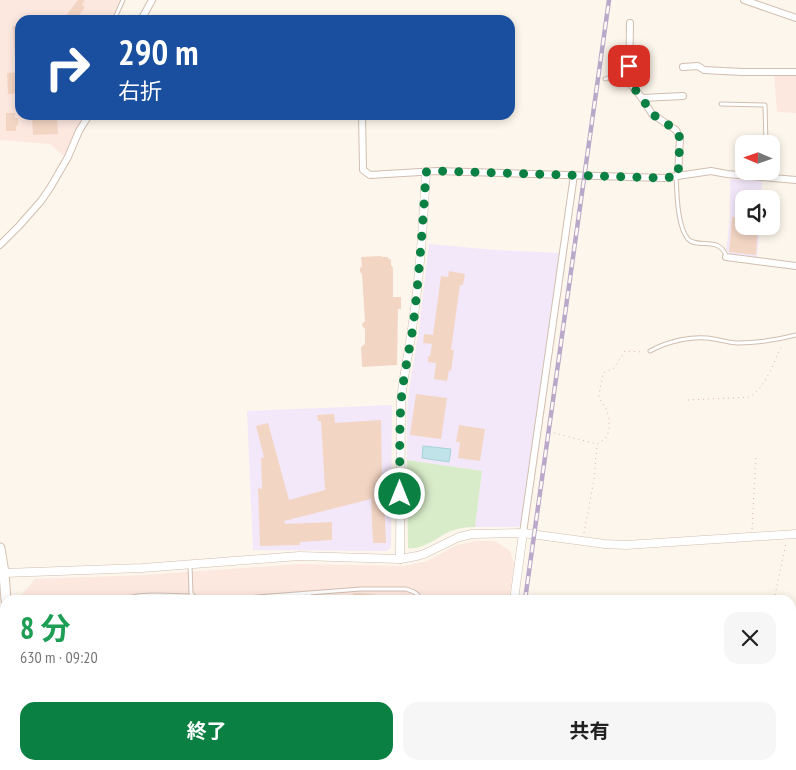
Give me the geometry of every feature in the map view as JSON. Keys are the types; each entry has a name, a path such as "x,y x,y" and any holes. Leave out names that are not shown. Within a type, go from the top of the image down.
{"main road":[{"path":"0,548 6,595"}],"street":[{"path":"144,15 152,0"},
{"path":"744,0 796,18"},
{"path":"630,23 629,82 652,114 676,130 680,138 677,176"},
{"path":"683,67 698,66 704,70 742,72 796,72"},
{"path":"642,98 683,96"},
{"path":"0,245 19,226 50,188 86,120"},
{"path":"362,120 363,170 370,175 438,171 664,178 711,171 735,174"},
{"path":"400,559 401,401 417,295 426,172"},
{"path":"515,595 574,175"},
{"path":"780,177 796,180"},
{"path":"726,257 796,266"},
{"path":"4,573 142,568 298,556 400,559 424,554 449,541 466,535 523,533 626,545 792,535"}],"lane":[{"path":"116,15 123,0"},
{"path":"605,79 611,77 629,82"},
{"path":"721,104 765,105 766,135"},
{"path":"677,176 679,216 688,238 692,241 720,247 724,250 726,257"},
{"path":"650,351 664,345 693,338 714,338 736,343 785,338 796,335"},
{"path":"190,564 192,595"},
{"path":"288,595 361,589 406,590 418,595"}],"path":[{"path":"688,400 750,397 764,383 785,338"},
{"path":"554,433 597,444 605,439 609,431 610,419 599,398 603,373 614,368 624,351 650,351"},
{"path":"582,541 592,493 597,444"},
{"path":"752,537 756,456"},
{"path":"775,595 792,535"}],"shaded area":[{"path":"0,0 121,0 114,15 15,15 15,120 82,120 65,157 50,144 0,140"},
{"path":"774,74 796,74 796,113 777,112"},
{"path":"730,179 762,181 762,190 735,190 735,235 759,235 757,257 735,255 726,250 730,220"},
{"path":"429,244 560,253 522,524 518,527 475,527 482,471 407,460 409,390 419,329"},
{"path":"392,405 391,548 386,551 253,550 247,411"},
{"path":"475,541 494,541 510,551 514,563 510,595 22,595 35,579 145,575 299,564 404,566 427,561 457,545"}],"green space":[{"path":"407,460 482,471 475,527 454,530 420,547 408,548"}],"water":[{"path":"423,446 451,449 449,462 422,458"}],"building":[{"path":"78,0 85,0 82,5 85,7 79,15 67,15"},
{"path":"13,26 15,26 15,63"},
{"path":"15,72 15,93 8,94 7,73"},
{"path":"6,113 15,113 15,120 18,120 16,131 6,131"},
{"path":"32,120 57,120 58,134 33,135"},
{"path":"732,217 735,217 735,235 757,235 756,255 729,252"},
{"path":"380,256 391,260 393,268 393,297 401,297 401,309 398,309 397,365 362,367 361,347 365,344 365,329 362,324 365,321 362,274 360,272 362,266 361,257"},
{"path":"449,271 465,274 463,285 460,285 451,350 454,350 451,371 449,370 447,381 434,379 436,363 428,362 432,344 423,343 424,334 433,335 441,276 448,277"},
{"path":"416,394 447,398 441,439 410,435"},
{"path":"334,414 335,423 381,420 382,483 387,483 387,499 384,499 386,543 373,543 371,499 284,521 285,524 332,522 332,540 300,542 300,545 260,546 258,488 262,489 261,458 264,457 256,426 268,423 289,500 325,490 321,421 318,421 317,415"},
{"path":"459,425 485,429 480,461 458,458 460,442 456,442"},
{"path":"353,593 360,593 378,595 353,595"}],"railway":[{"path":"526,595 609,0"}],"route":[{"path":"400,494 401,401 417,295 426,172 664,178 678,176 680,138 676,130 652,114 629,82 629,66"}]}
